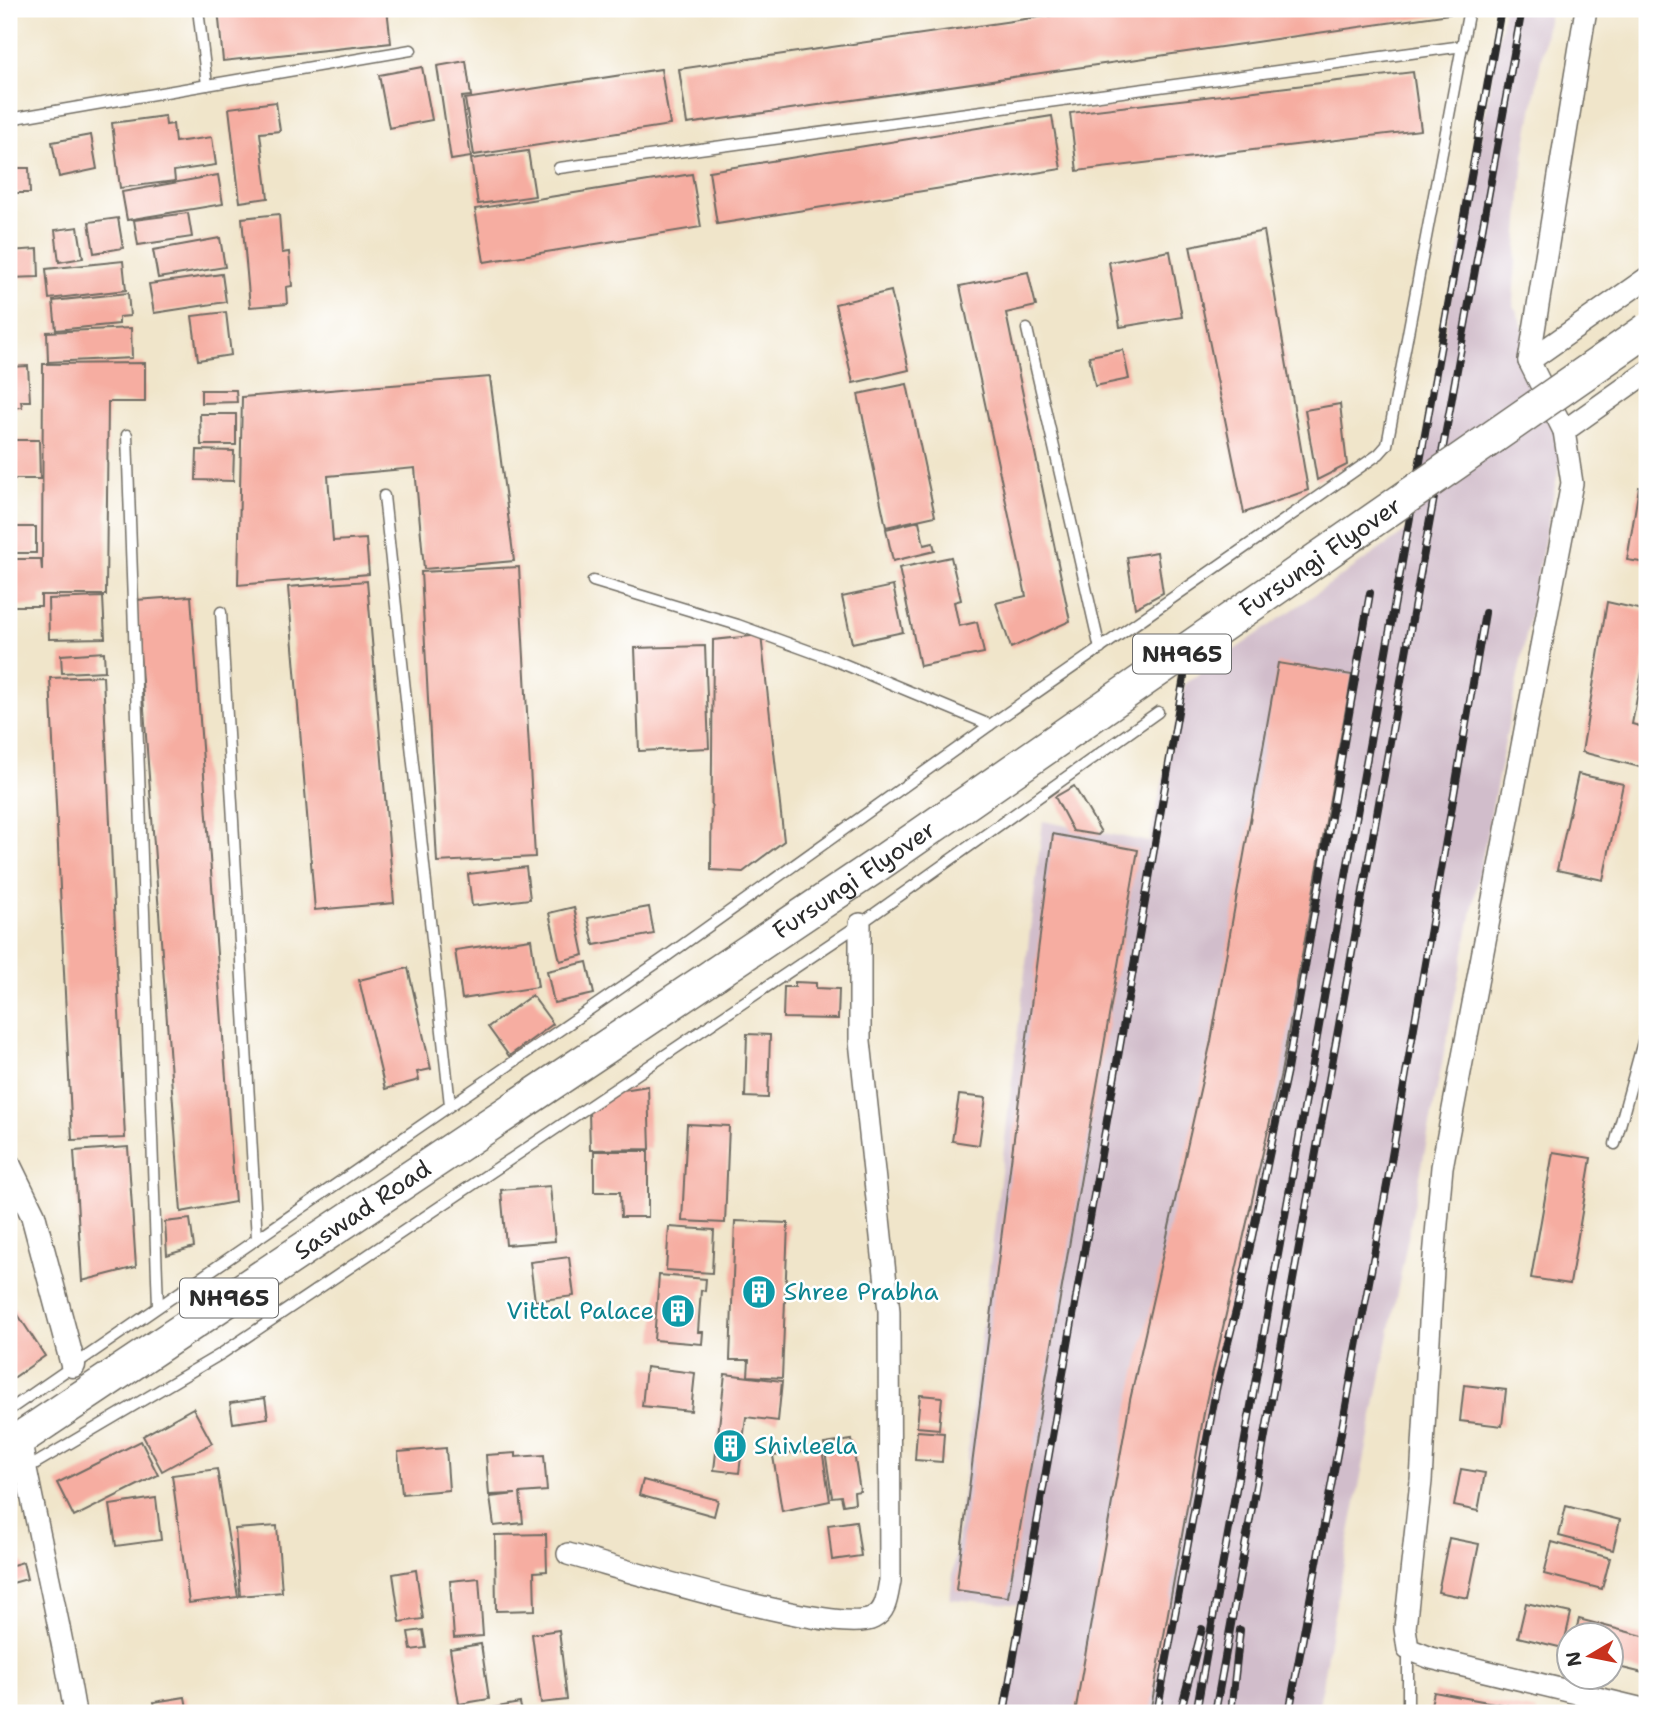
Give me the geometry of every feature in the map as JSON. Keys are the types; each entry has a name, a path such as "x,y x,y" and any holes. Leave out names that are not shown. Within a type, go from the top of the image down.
{"highway":[{"name":"Fursungi Flyover","path":"715,974 886,859 1647,330"},
{"name":"Saswad Road","path":"16,1441 715,974"}],"street":[{"path":"1586,9 1529,361 1563,431 1572,483 1443,1167 1433,1269 1421,1481 1407,1599 1408,1648 1431,1658 1647,1710"},
{"path":"1529,361 1647,278"},
{"path":"1563,431 1647,372"},
{"path":"568,1554 811,1618 855,1622 874,1618 885,1606 890,1581 889,1311 860,1041 860,923"},
{"path":"9,1166 33,1215 73,1364"},
{"path":"16,1441 60,1624 75,1713"}],"lane":[{"path":"198,9 207,85"},
{"path":"16,1441 73,1364 667,956 1387,445 1469,9"},
{"path":"559,168 1463,46"},
{"path":"9,119 411,50"},
{"path":"1027,329 1100,649"},
{"path":"127,435 158,1306"},
{"path":"384,496 450,1105"},
{"path":"593,581 738,625 810,651 990,725"},
{"path":"222,612 257,1239"},
{"path":"16,1441 221,1354 860,923 1158,712"},
{"path":"1615,1144 1647,1027"},
{"path":"1408,1648 1408,1713"}],"shaded area":[{"path":"1504,9 1550,9 1524,156 1513,302 1565,436 1330,1635 1318,1713 1003,1713 1023,1605 950,1599 1043,821 1149,842 1185,684 1408,530"}],"building":[{"path":"218,9 387,9 391,43 223,61"},
{"path":"1095,9 1449,9 1450,14 687,124 679,69"},
{"path":"466,61 471,96 462,97 471,157 451,160 437,66"},
{"path":"422,67 432,120 389,128 379,75"},
{"path":"661,69 670,125 474,155 465,99"},
{"path":"1413,72 1421,130 1077,171 1070,113"},
{"path":"276,102 280,131 260,133 268,198 240,202 229,108"},
{"path":"165,116 166,125 173,124 175,142 212,137 216,165 174,171 175,181 120,188 112,123"},
{"path":"1052,116 1061,169 717,224 709,171"},
{"path":"91,135 97,169 59,177 52,142"},
{"path":"528,151 535,196 478,204 471,159"},
{"path":"9,168 29,168 30,193 9,193"},
{"path":"692,174 701,227 484,262 475,209"},
{"path":"218,175 223,204 127,220 122,192"},
{"path":"188,213 192,237 138,245 134,220"},
{"path":"279,214 282,253 289,252 292,286 286,287 287,304 250,307 242,218"},
{"path":"118,218 123,248 94,253 89,222"},
{"path":"78,227 83,258 59,262 55,230"},
{"path":"1264,231 1308,490 1244,513 1190,246"},
{"path":"220,238 225,267 158,278 153,250"},
{"path":"38,249 39,277 9,278 9,251"},
{"path":"1170,251 1182,317 1120,327 1109,262"},
{"path":"123,261 126,290 49,299 46,269"},
{"path":"1028,272 1036,306 1006,313 1070,621 1011,648 996,603 1026,596 960,286"},
{"path":"222,274 226,302 154,313 149,284"},
{"path":"891,291 909,370 853,383 835,304"},
{"path":"128,293 130,316 119,317 119,324 56,330 53,301"},
{"path":"226,312 231,355 198,360 192,316"},
{"path":"131,328 132,358 48,362 47,332"},
{"path":"1123,350 1129,379 1095,386 1089,356"},
{"path":"145,363 145,402 108,402 106,595 41,595 41,606 9,606 9,559 41,559 42,571 43,364"},
{"path":"28,366 30,401 21,401 22,407 9,408 9,367"},
{"path":"490,377 514,561 424,569 415,468 328,476 333,541 366,539 369,574 238,585 242,397"},
{"path":"907,384 935,516 886,527 858,394"},
{"path":"201,390 236,390 237,402 201,403"},
{"path":"1340,404 1347,465 1317,480 1305,410"},
{"path":"200,414 236,414 236,445 201,445"},
{"path":"9,440 39,440 40,479 9,479"},
{"path":"197,450 234,451 233,481 196,480"},
{"path":"1639,487 1647,488 1647,563 1627,560"},
{"path":"919,521 924,545 933,543 935,551 893,561 886,529"},
{"path":"9,527 36,527 36,553 9,553"},
{"path":"1157,552 1163,593 1135,608 1127,557"},
{"path":"951,557 961,600 954,602 959,626 977,622 984,653 920,666 899,568"},
{"path":"519,567 535,857 437,862 421,572"},
{"path":"367,581 394,903 315,910 288,587"},
{"path":"893,586 903,632 852,643 842,597"},
{"path":"191,596 235,1202 181,1212 136,600"},
{"path":"103,597 105,638 49,639 48,599"},
{"path":"1607,602 1647,611 1647,646 1632,724 1647,728 1647,769 1582,752"},
{"path":"761,635 784,841 743,872 711,870 713,640"},
{"path":"705,646 709,748 639,751 635,648"},
{"path":"104,652 105,671 62,673 61,655"},
{"path":"1278,663 1352,675 1281,1073 1206,1402 1150,1713 1075,1713 1130,1400 1211,1041"},
{"path":"103,676 125,1138 72,1140 50,678"},
{"path":"1578,774 1623,784 1603,880 1557,870"},
{"path":"1074,786 1101,832 1098,835 1073,831 1055,797"},
{"path":"1053,834 1138,850 1008,1597 956,1590"},
{"path":"526,867 530,899 472,906 468,874"},
{"path":"574,907 584,955 560,961 549,913"},
{"path":"649,907 654,934 594,945 588,918"},
{"path":"531,939 538,987 462,999 455,950"},
{"path":"587,962 594,994 554,1003 547,971"},
{"path":"408,968 431,1069 417,1072 419,1080 385,1089 359,980"},
{"path":"795,982 816,983 816,988 839,989 838,1019 783,1018 784,987 795,987"},
{"path":"532,995 553,1024 509,1056 488,1027"},
{"path":"747,1034 770,1035 768,1098 745,1097"},
{"path":"648,1086 650,1149 590,1150 589,1110 617,1091"},
{"path":"959,1095 986,1098 979,1145 952,1141"},
{"path":"687,1124 729,1126 725,1223 682,1221"},
{"path":"128,1147 136,1267 82,1281 74,1151"},
{"path":"594,1151 648,1151 648,1217 621,1217 620,1192 594,1192"},
{"path":"1553,1152 1591,1158 1570,1284 1531,1278"},
{"path":"550,1186 555,1241 506,1245 501,1190"},
{"path":"190,1219 194,1247 167,1255 165,1222"},
{"name":"Shree Prabha","path":"735,1221 788,1223 782,1378 748,1376 749,1360 730,1360"},
{"path":"669,1227 714,1230 712,1273 666,1270"},
{"path":"569,1257 574,1296 535,1301 530,1262"},
{"name":"Vittal Palace","path":"659,1275 706,1279 705,1291 701,1290 698,1332 703,1332 702,1344 654,1340"},
{"path":"9,1301 45,1356 9,1381"},
{"path":"646,1367 695,1373 691,1411 642,1406"},
{"name":"Shivleela","path":"725,1374 782,1381 778,1421 746,1417 739,1473 714,1470"},
{"path":"1464,1385 1506,1390 1502,1426 1460,1421"},
{"path":"920,1395 942,1397 939,1429 917,1427"},
{"path":"265,1398 268,1418 233,1423 230,1403"},
{"path":"193,1408 212,1443 162,1471 143,1436"},
{"path":"917,1431 944,1433 942,1462 915,1460"},
{"path":"852,1440 860,1491 854,1492 855,1503 843,1505 841,1496 832,1497 824,1444"},
{"path":"141,1441 158,1475 74,1517 57,1483"},
{"path":"446,1448 449,1490 402,1494 398,1452"},
{"path":"822,1449 830,1501 782,1511 773,1456"},
{"path":"516,1453 516,1457 544,1455 547,1491 520,1493 523,1523 494,1526 490,1497 516,1494 489,1495 486,1455"},
{"path":"217,1469 238,1597 189,1603 172,1475"},
{"path":"1461,1469 1485,1473 1478,1511 1454,1506"},
{"path":"643,1480 718,1500 714,1516 639,1495"},
{"path":"156,1498 161,1540 116,1546 110,1505"},
{"path":"1566,1506 1620,1520 1613,1550 1559,1536"},
{"path":"856,1521 861,1556 832,1560 828,1525"},
{"path":"277,1526 282,1592 240,1596 235,1529"},
{"path":"546,1534 547,1571 534,1572 535,1610 496,1611 495,1535"},
{"path":"1449,1538 1479,1544 1468,1598 1438,1592"},
{"path":"1552,1542 1610,1558 1602,1589 1544,1574"},
{"path":"23,1562 27,1579 9,1584 9,1566"},
{"path":"416,1570 423,1619 400,1622 393,1574"},
{"path":"479,1578 483,1636 454,1638 450,1581"},
{"path":"1526,1603 1571,1613 1569,1620 1554,1620 1554,1646 1518,1637"},
{"path":"423,1630 426,1648 411,1650 408,1632"},
{"path":"559,1630 567,1700 541,1703 532,1634"},
{"path":"1624,1631 1647,1637 1647,1674 1624,1668"},
{"path":"481,1644 489,1699 459,1704 450,1649"},
{"path":"1434,1692 1536,1713 1452,1713 1430,1709"},
{"path":"185,1697 188,1713 156,1713 154,1702"},
{"path":"520,1703 522,1713 493,1713 492,1708"}],"railway":[{"path":"1196,1713 1501,9"},
{"path":"1215,1713 1522,9"},
{"path":"1157,1713 1216,1390 1239,1299 1287,1070 1370,593"},
{"path":"1289,1713 1387,1185 1485,613"},
{"path":"1004,1713 1184,677"},
{"path":"1180,1713 1202,1629"},
{"path":"1231,1713 1240,1630"}],"place":[{"name":"Shree Prabha","path":"759,1292"},
{"name":"Vittal Palace","path":"678,1311"},
{"name":"Shivleela","path":"730,1446"}]}
